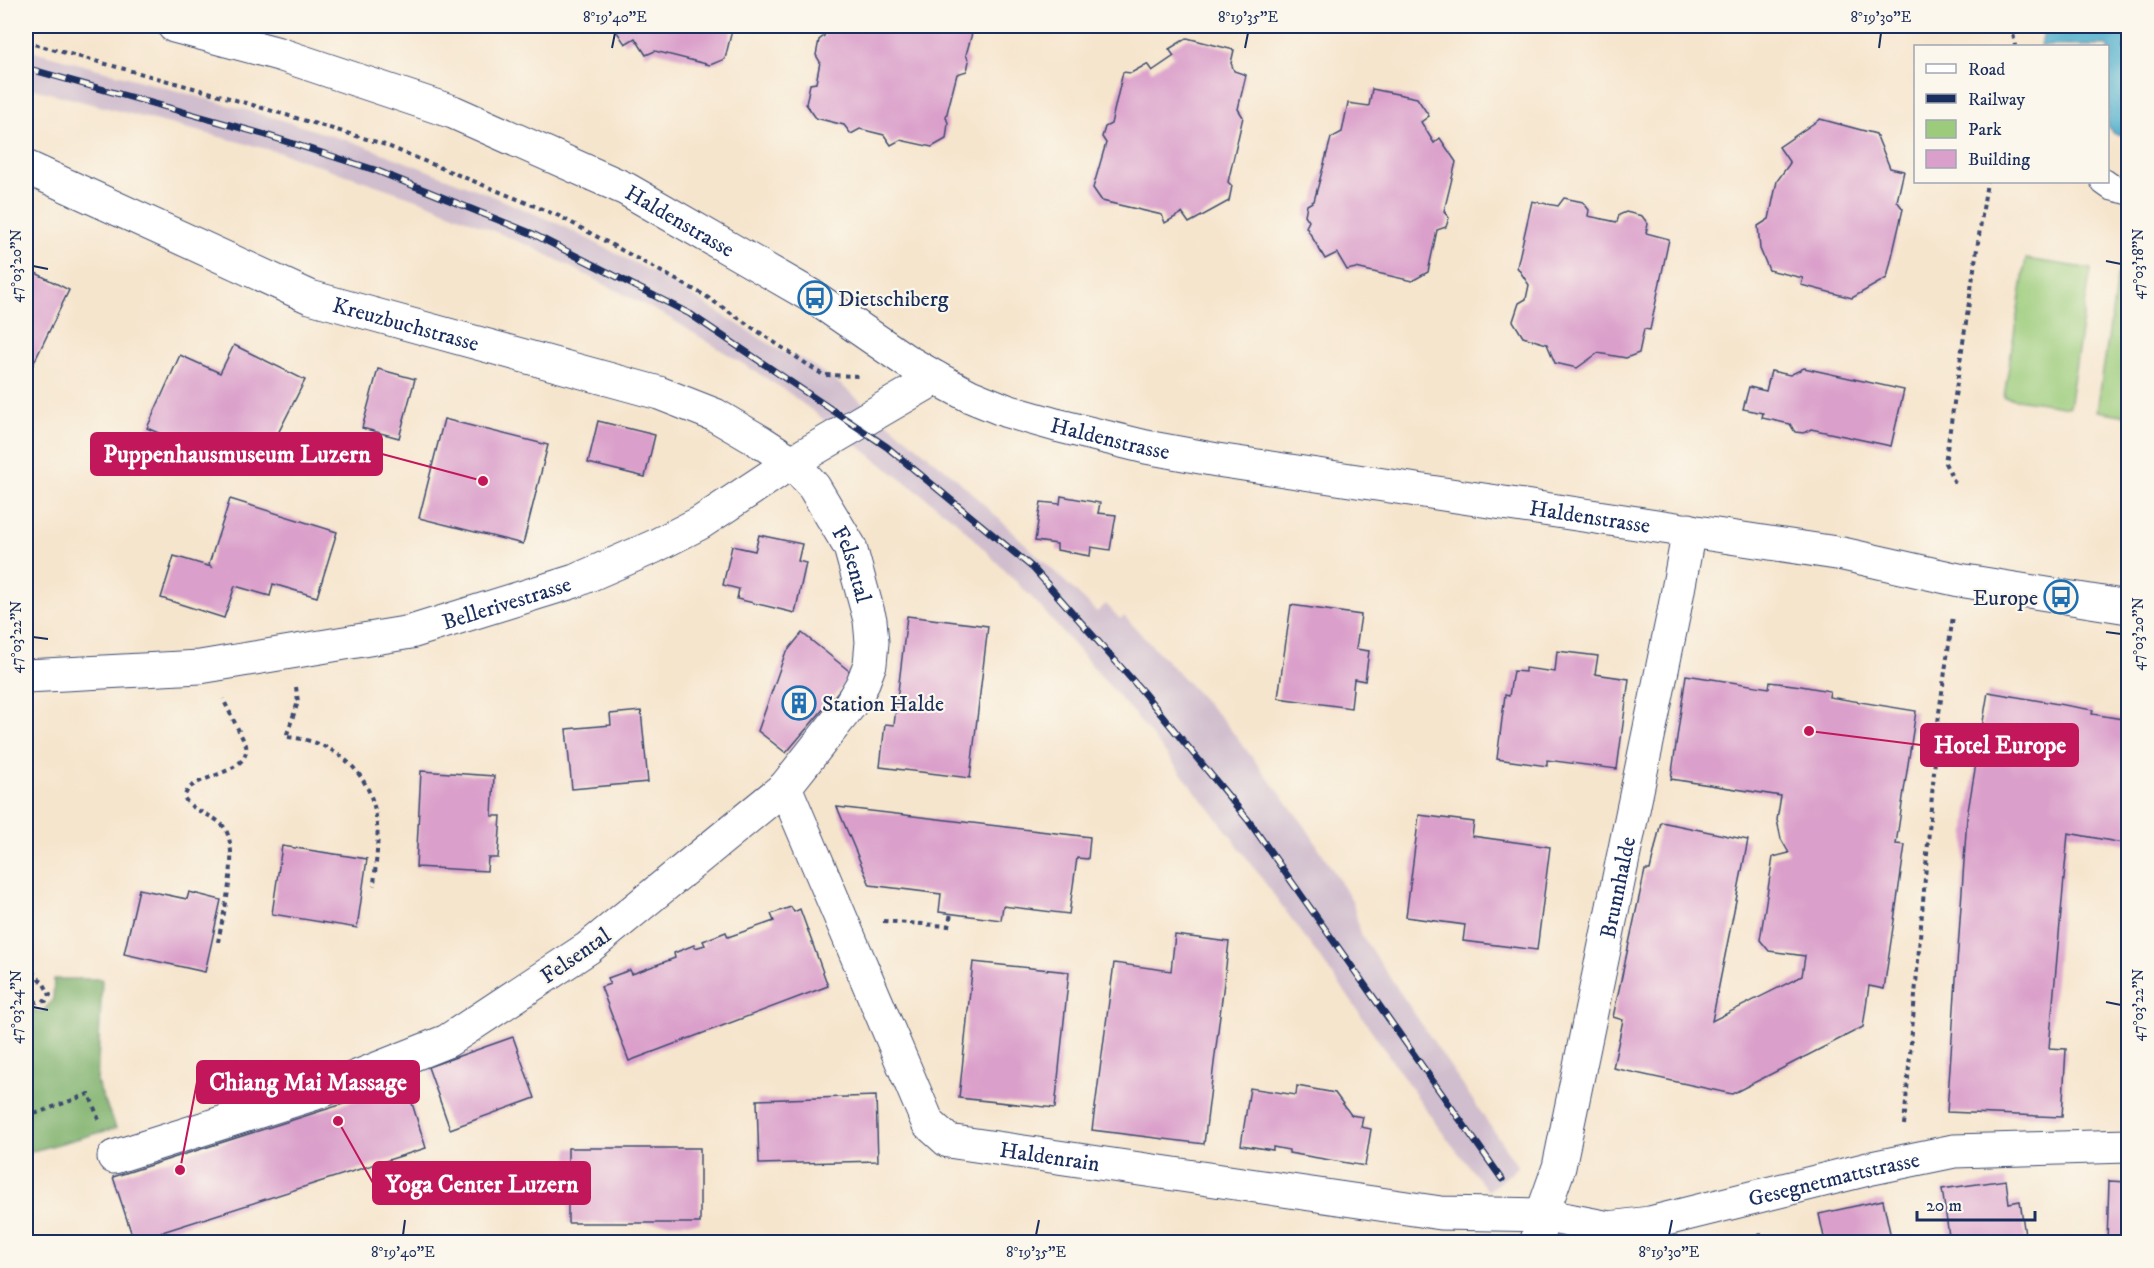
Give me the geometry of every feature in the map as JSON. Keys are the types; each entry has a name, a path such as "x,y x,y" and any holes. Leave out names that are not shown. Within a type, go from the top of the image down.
{"street":[{"name":"Haldenstrasse","path":"174,26 289,57 453,112 626,189 815,298 936,378 970,396 1007,411 1146,447 1217,460 1843,554 1959,580 2128,607"},
{"name":"Kreuzbuchstrasse","path":"26,167 310,297 669,396 715,415 792,462"},
{"path":"2105,183 2111,187 2128,191"},
{"name":"Bellerivestrasse","path":"26,676 200,668 411,632 575,581 654,547 700,523 792,462 936,378"},
{"name":"Felsental","path":"114,1157 316,1093 447,1041 588,948 785,787 850,705 862,686 870,664 872,642 870,620 850,547 814,487 792,462"},
{"name":"Brunnhalde","path":"1539,1229 1559,1167 1689,530"},
{"name":"Haldenrain","path":"785,787 928,1123 948,1141 1539,1229"},
{"name":"Gesegnetmattstrasse","path":"1539,1229 1610,1228 1650,1223 1872,1168 1954,1151 2128,1146"}],"path":[{"path":"2012,26 2015,45"},
{"path":"2128,26 2122,52 2128,53"},
{"path":"26,42 219,95 380,143 559,216 704,295 823,375 868,376"},
{"path":"1955,483 1944,463 1987,183"},
{"path":"1903,1136 1938,724 1953,616"},
{"path":"296,684 298,702 286,737 323,744 346,760 362,777 371,793 377,825 374,886"},
{"path":"218,942 231,862 230,844 225,829 214,818 188,805 183,797 190,786 237,765 247,753 246,745 223,698 222,691"},
{"path":"841,918 948,926 951,914"},
{"path":"26,965 44,984 50,995 46,1001 26,1003"},
{"path":"26,1117 89,1094 114,1157"}],"shaded area":[{"path":"26,49 278,119 359,144 478,190 561,225 658,275 789,356 803,359 841,385 957,479 1097,612 1106,604 1120,619 1124,616 1224,721 1305,826 1353,902 1360,933 1518,1167 1488,1191 1438,1127 1347,995 1227,831 1135,715 1035,601 956,521 785,390 668,317 532,247 425,202 282,153 26,87"}],"green space":[{"path":"2026,259 2091,269 2069,407 2004,397"},
{"path":"2118,273 2128,275 2128,416 2097,411"},
{"path":"54,979 102,979 97,1083 116,1128 26,1153 26,1009 42,1012 53,1000"}],"water":[{"path":"2045,26 2128,26 2128,136 2113,133 2109,128 2109,45 2041,45"}],"building":[{"path":"459,26 480,26 479,30"},
{"path":"613,26 733,26 725,59 710,65 655,51 646,55 635,38 625,44"},
{"path":"827,26 974,26 966,55 969,61 967,71 957,74 946,117 948,123 946,139 932,147 900,140 891,145 884,135 860,129 851,134 844,125 816,118 806,104 810,84 816,83 820,62 816,55 819,40 824,36"},
{"path":"1187,38 1234,50 1231,63 1234,71 1246,75 1238,109 1243,117 1228,182 1232,186 1229,201 1189,223 1182,213 1165,223 1162,215 1102,201 1093,188 1106,143 1102,137 1105,127 1111,124 1123,72 1131,73 1147,64 1152,71 1174,56 1169,49"},
{"path":"1372,89 1417,98 1429,116 1421,122 1434,143 1440,138 1456,162 1444,211 1449,218 1446,227 1437,230 1428,272 1412,281 1356,268 1347,270 1337,253 1325,259 1306,227 1309,221 1305,215 1307,205 1314,201 1331,138 1342,132 1348,103 1369,106"},
{"path":"1820,119 1876,134 1890,168 1904,171 1897,201 1903,209 1887,278 1852,298 1801,285 1803,278 1769,270 1760,249 1758,226 1769,219 1777,181 1790,163 1779,147"},
{"path":"1564,198 1583,202 1589,210 1588,216 1617,222 1619,215 1626,212 1642,216 1648,224 1646,233 1669,239 1650,330 1644,329 1639,353 1626,358 1598,353 1577,368 1555,363 1547,344 1523,337 1513,321 1519,303 1526,299 1529,285 1517,267 1532,201 1558,206"},
{"path":"26,268 69,290 26,379"},
{"path":"234,345 305,380 267,455 239,442 229,464 147,428 180,355 220,373"},
{"path":"1804,368 1904,390 1891,446 1811,429 1804,433 1795,432 1790,424 1762,418 1763,413 1743,409 1749,387 1766,391 1771,371 1790,375"},
{"path":"378,369 415,379 399,438 362,428"},
{"path":"444,419 548,445 523,544 419,518"},
{"path":"598,421 655,435 645,477 588,463"},
{"path":"1061,496 1100,503 1098,513 1116,515 1110,550 1091,547 1090,556 1057,550 1057,544 1035,541 1041,502 1060,504"},
{"path":"230,499 337,532 317,597 273,584 270,596 235,586 224,618 161,598 174,556 211,567 209,564"},
{"path":"759,535 802,544 798,561 806,563 795,613 737,599 739,589 723,585 732,546 755,551"},
{"path":"1291,605 1361,615 1356,649 1369,651 1365,681 1354,679 1351,708 1278,698"},
{"path":"907,616 988,626 970,778 880,767 885,724 894,725"},
{"name":"Station Halde","path":"802,633 853,674 786,753 758,731 785,654"},
{"path":"1557,651 1598,656 1595,674 1629,679 1617,769 1547,760 1547,766 1497,759 1505,695 1509,696 1513,671 1525,672 1525,668 1555,672"},
{"path":"1686,675 1769,688 1770,682 1801,686 1830,691 1829,697 1916,711 1896,844 1905,845 1884,989 1869,986 1863,1027 1732,1094 1613,1068 1623,1020 1613,1017 1645,870 1650,870 1661,822 1748,840 1712,1021 1802,976 1805,956 1769,951 1760,940 1773,857 1789,853 1781,839 1777,820 1781,796 1671,779"},
{"path":"1988,692 2093,710 2092,714 2128,720 2128,844 2068,833 2049,1048 2066,1049 2062,1117 1947,1112 1967,817"},
{"path":"641,711 648,782 572,789 566,729 611,725 610,714"},
{"path":"421,771 494,776 492,816 501,816 498,858 488,858 487,871 416,867"},
{"path":"837,807 1090,837 1088,859 1077,858 1069,914 1003,906 1001,920 939,912 941,894 870,885"},
{"path":"1419,815 1474,822 1472,836 1550,847 1537,950 1463,941 1465,925 1406,917"},
{"path":"282,846 367,859 357,928 272,914"},
{"path":"139,889 187,899 189,892 221,900 205,972 124,954"},
{"path":"791,907 794,912 800,909 828,986 629,1061 601,987 610,984 608,978 630,970 632,974 675,958 674,953 694,945 695,948 705,945 703,941 726,932 728,937 774,921 771,914"},
{"path":"1175,935 1229,942 1204,1144 1092,1130 1114,963 1171,971"},
{"path":"973,962 1069,972 1055,1108 959,1098"},
{"path":"513,1037 535,1098 450,1129 428,1067"},
{"path":"406,1084 426,1148 134,1241 113,1177"},
{"path":"1297,1086 1335,1093 1351,1115 1363,1117 1361,1127 1371,1129 1365,1166 1289,1153 1289,1150 1273,1147 1273,1150 1241,1145 1250,1088 1296,1095"},
{"path":"876,1096 878,1161 759,1164 757,1100"},
{"path":"568,1148 700,1148 700,1223 568,1223"},
{"path":"2006,1180 2009,1203 2020,1201 2026,1242 1950,1242 1942,1189"},
{"path":"2109,1181 2128,1182 2128,1242 2107,1242"},
{"path":"1883,1200 1892,1242 1825,1242 1819,1214"},
{"path":"1761,1234 1763,1242 1726,1242"}],"railway":[{"path":"26,68 266,135 375,170 533,234 690,314 887,447 1033,568 1142,691 1248,820 1502,1179"}],"place":[{"name":"Dietschiberg","path":"815,298"},
{"name":"Puppenhausmuseum Luzern","path":"483,481"},
{"name":"Europe","path":"2061,597"},
{"name":"Station Halde","path":"799,703"},
{"name":"Hotel Europe","path":"1809,731"},
{"name":"Yoga Center Luzern","path":"338,1121"},
{"name":"Chiang Mai Massage","path":"180,1170"}]}
